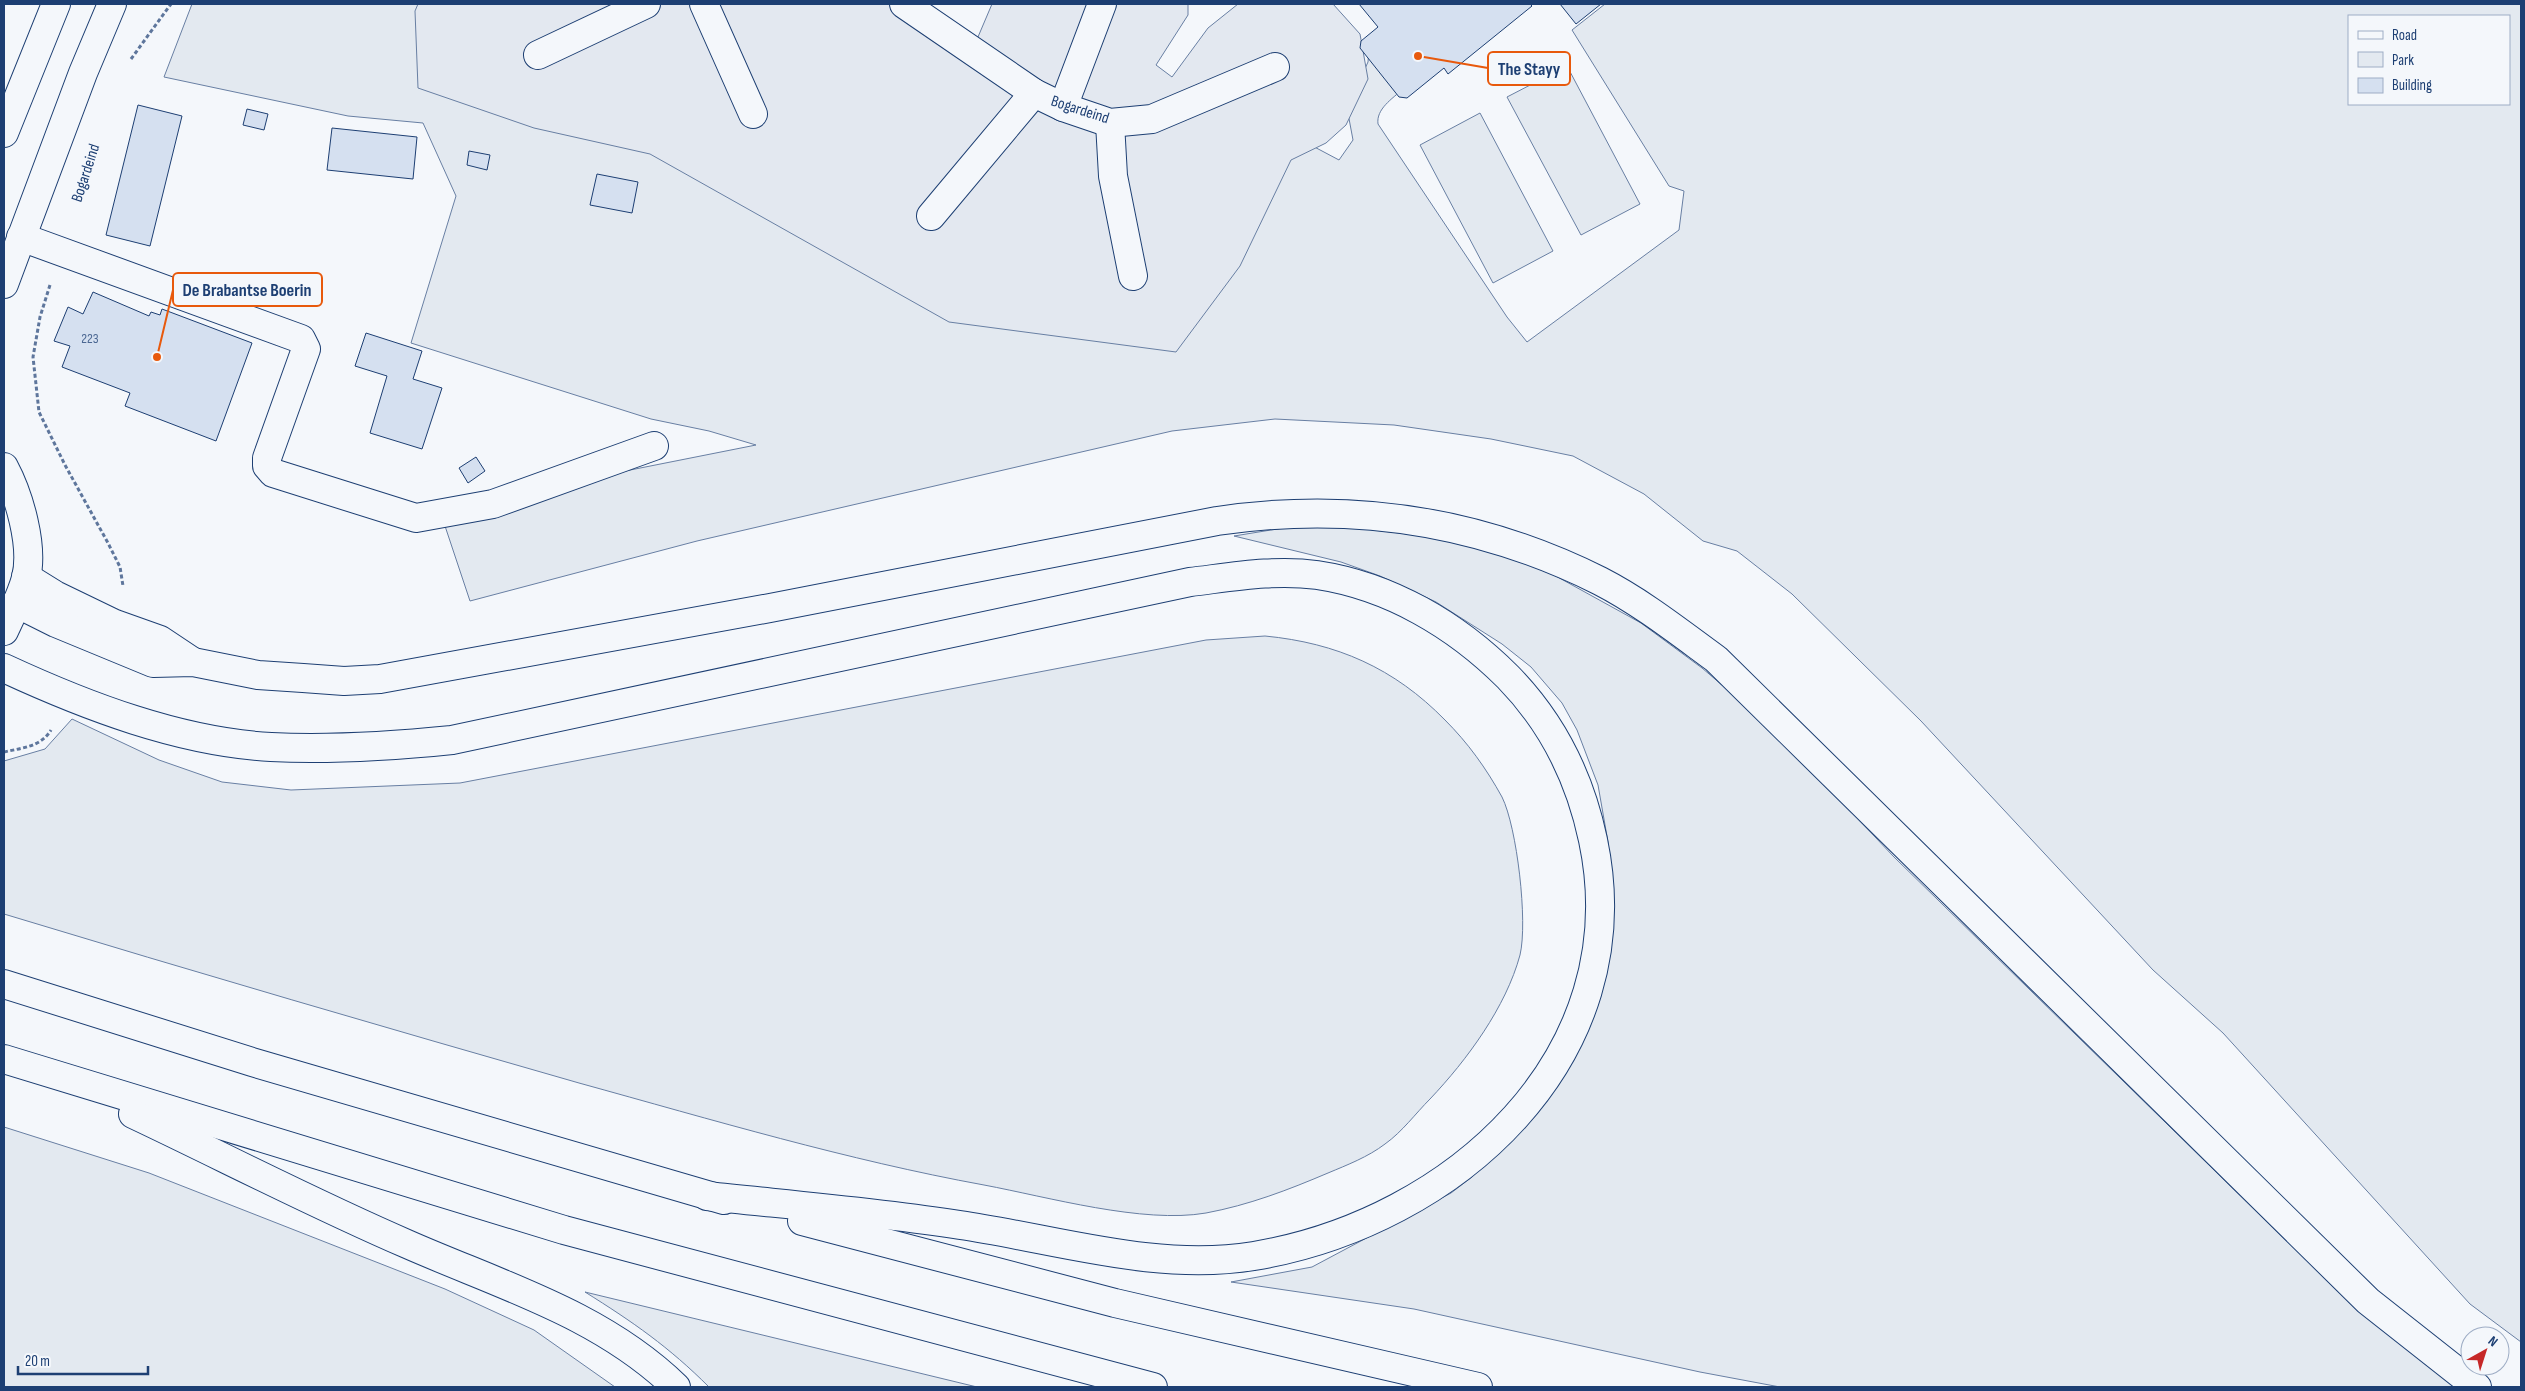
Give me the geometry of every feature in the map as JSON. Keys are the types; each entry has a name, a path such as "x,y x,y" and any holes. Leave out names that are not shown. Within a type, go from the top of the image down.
{"main road":[{"path":"4,133 56,4"},
{"path":"4,284 82,73 112,4"},
{"path":"538,55 646,4"},
{"path":"704,4 753,114"},
{"name":"Bogardeind","path":"904,4 1034,94 1063,107 1110,122 1152,118 1275,67"},
{"path":"1063,107 1102,4"},
{"path":"931,216 1034,94"},
{"path":"1110,122 1113,176 1133,276"},
{"path":"21,237 300,339 306,349 267,458 267,466 273,473 416,518 493,504 654,446"},
{"path":"4,467 16,495 24,526 28,560 26,577 10,600 4,631"},
{"path":"10,600 56,623 153,663 193,662 258,675 344,681 380,679 770,608 1217,521 1265,514 1314,512 1409,518 1505,542 1601,582 1635,602 1716,659 2368,1301 2477,1387"},
{"path":"4,668 69,698 136,721 204,737 269,747 339,748 400,745 452,740 1190,582 1280,573 1314,574 1346,581 1388,594 1426,613 1485,654 1518,687 1545,721 1584,800 1600,872 1594,969 1578,1018 1563,1048 1530,1101 1504,1130 1471,1161 1433,1188 1390,1213 1349,1231 1304,1245 1253,1256 1208,1261 1158,1260 958,1224 707,1196"},
{"path":"26,577 115,624 160,640 193,662"},
{"path":"4,984 252,1062 707,1196 1115,1303 1478,1387"},
{"path":"4,1059 564,1230 1153,1387"},
{"path":"53,1075 407,1244 541,1298 621,1343 657,1369 676,1387"}],"path":[{"path":"127,66 171,4"},
{"path":"33,357 40,316 61,252"}],"green space":[{"path":"192,4 663,4 1290,134 1339,160 1353,140 1347,108 1368,62 1370,36 1403,89 1382,109 1378,124 1507,317 1527,342 1679,230 1684,191 1669,186 1572,30 1605,4 2521,4 2521,1342 2510,1334 2510,1326 2500,1326 2470,1304 2223,1033 2153,970 1921,721 1792,594 1737,551 1703,541 1644,494 1573,456 1491,439 1394,425 1275,419 1172,431 697,541 470,601 439,508 756,445 709,431 651,419 411,343 456,196 423,123 348,116 164,77"},
{"path":"1567,66 1640,204 1581,235 1507,97"},
{"path":"1480,113 1553,251 1493,283 1420,145"},
{"path":"1314,523 1425,536 1484,547 1554,575 1641,623 1702,668 1768,724 1894,857 2344,1297 2458,1387 1780,1387 1700,1372 1414,1309 1231,1282 1312,1267 1451,1193 1472,1177 1514,1132 1604,966 1612,936 1608,842 1598,785 1577,730 1562,703 1531,667 1502,644 1436,602 1380,576 1341,562 1234,536"},
{"path":"1265,636 1291,639 1340,652 1385,672 1426,702 1461,738 1490,776 1502,797 1507,811 1520,875 1523,921 1522,940 1514,975 1484,1032 1444,1084 1397,1134 1378,1149 1350,1164 1283,1191 1222,1210 1181,1215 1154,1215 1095,1208 882,1164 730,1125 579,1083 4,914 4,761 45,749 72,719 159,760 222,782 291,790 460,783 1206,640"},
{"path":"4,1127 149,1173 445,1289 534,1330 615,1387 4,1387"},
{"path":"585,1292 977,1387 709,1387 650,1336"}],"shaded area":[{"path":"418,4 911,4 975,44 992,4 1188,4 1188,15 1156,65 1172,77 1208,28 1238,4 1333,4 1360,34 1368,79 1346,125 1326,143 1291,160 1240,266 1176,352 949,322 650,154 534,128 418,88 415,11"}],"building":[{"path":"1359,4 1530,4 1532,6 1448,74 1444,68 1407,98 1399,97 1360,48 1361,41 1378,27"},
{"path":"1560,4 1601,4 1576,24"},
{"path":"138,105 182,116 150,246 106,235"},
{"path":"247,109 268,114 264,130 243,125"},
{"path":"332,128 417,137 413,179 327,170"},
{"path":"469,151 490,155 487,170 467,165"},
{"path":"597,174 638,182 632,213 590,205"},
{"path":"93,292 149,316 151,312 160,315 162,309 252,343 216,441 125,406 130,393 62,367 70,346 54,341 68,307 83,314"},
{"path":"366,333 422,351 413,379 442,388 422,449 370,433 387,376 355,366"},
{"path":"476,457 485,471 468,483 459,468"}],"place":[{"name":"The Stayy","path":"1418,56"},
{"name":"De Brabantse Boerin","path":"157,357"}]}
